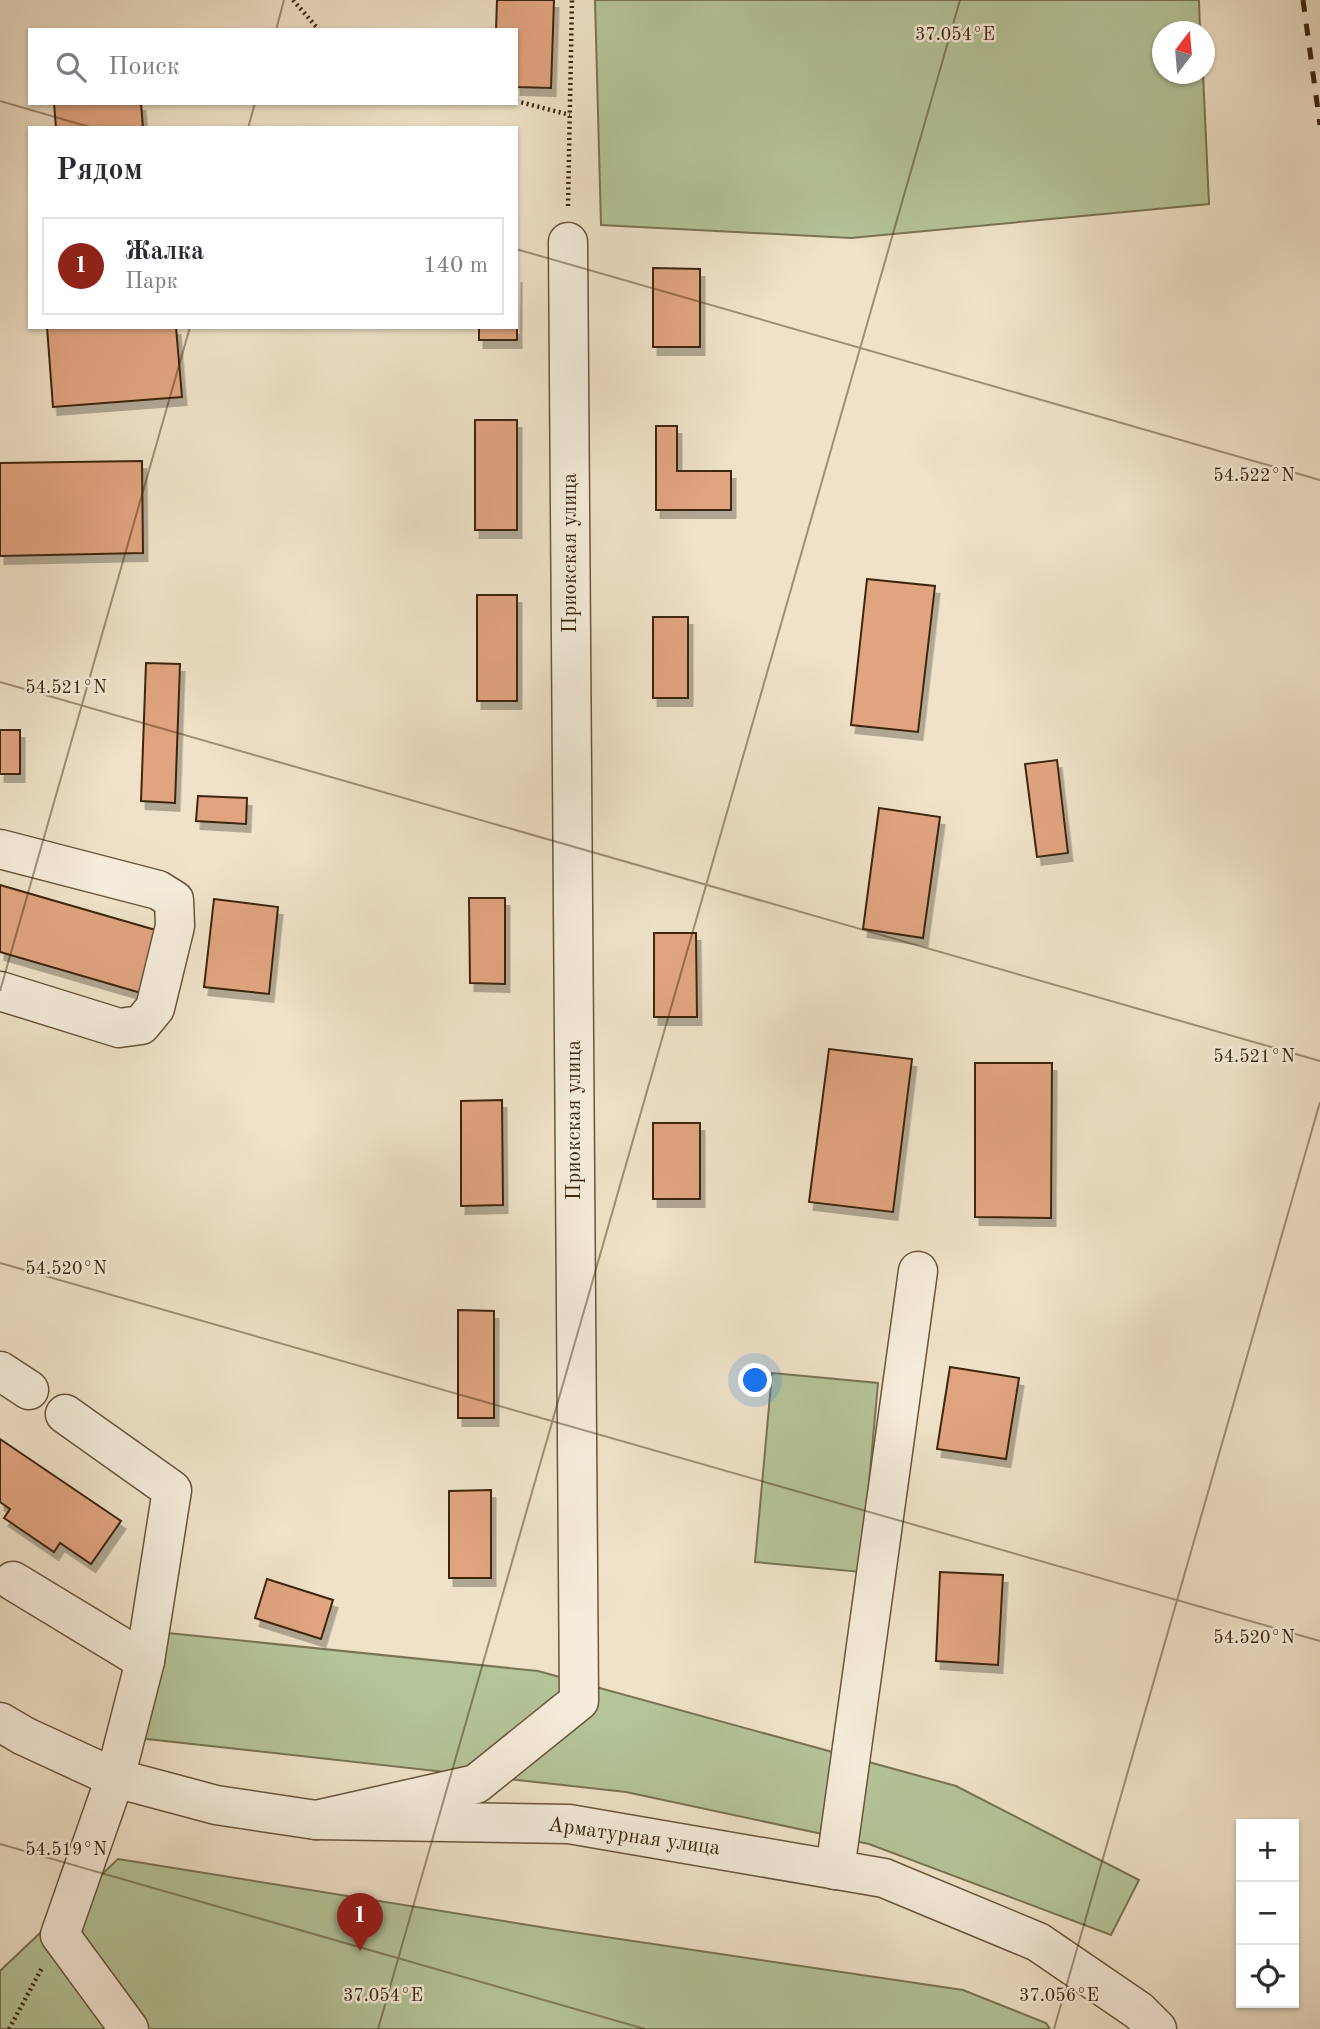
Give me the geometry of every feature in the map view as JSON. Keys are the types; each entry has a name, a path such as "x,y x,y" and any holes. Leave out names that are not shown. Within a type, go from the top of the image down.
{"street":[{"name":"Приокская улица","path":"316,1820 476,1784 579,1701 568,242"},
{"path":"0,849 158,890 174,900 175,926 155,1008 141,1025 119,1028 0,991"},
{"path":"835,1870 918,1270"},
{"path":"65,1414 172,1490 145,1661 115,1778 61,1935 129,2029"},
{"path":"13,1581 145,1661"},
{"name":"Арматурная улица","path":"0,1722 115,1778 215,1805 316,1820 569,1824 884,1878 1038,1942 1139,2011 1157,2029"}],"path":[{"path":"293,0 317,28"},
{"path":"568,242 572,0"},
{"path":"518,102 570,115"},
{"path":"9,2029 61,1935"}],"green space":[{"path":"595,0 1199,0 1200,21 1152,21 1152,84 1203,84 1209,204 851,238 601,225"},
{"path":"772,1373 878,1383 861,1572 755,1562"},
{"path":"148,1631 538,1671 956,1786 1139,1880 1111,1935 869,1844 626,1792 138,1738"},
{"path":"118,1859 559,1930 963,1990 1046,2023 1050,2029 0,2029 0,1971"}],"building":[{"path":"497,0 554,0 551,88 518,87 518,28 496,28"},
{"path":"54,105 141,105 143,126 56,126"},
{"path":"653,268 700,269 700,347 653,347"},
{"path":"47,329 176,329 182,397 53,407"},
{"path":"479,329 517,329 517,340 479,340"},
{"path":"475,420 517,420 517,530 475,530"},
{"path":"656,426 677,426 677,471 731,471 731,510 656,510"},
{"path":"142,461 143,553 0,556 0,463"},
{"path":"867,579 935,586 918,732 851,725"},
{"path":"477,595 517,595 517,701 477,701"},
{"path":"653,617 688,617 688,698 653,698"},
{"path":"146,663 180,664 175,803 141,801"},
{"path":"0,730 20,730 20,774 0,774"},
{"path":"1057,760 1068,853 1037,857 1025,764"},
{"path":"198,796 247,798 246,824 196,821"},
{"path":"879,808 940,817 923,938 863,929"},
{"path":"0,885 159,931 141,993 0,952"},
{"path":"469,898 505,898 505,984 470,983"},
{"path":"214,899 278,907 269,994 204,987"},
{"path":"654,933 696,933 697,1017 654,1017"},
{"path":"829,1049 912,1059 893,1212 809,1202"},
{"path":"975,1063 1052,1063 1051,1218 975,1217"},
{"path":"502,1100 503,1205 461,1206 461,1101"},
{"path":"653,1123 700,1123 700,1199 653,1199"},
{"path":"458,1310 494,1311 494,1418 458,1418"},
{"path":"950,1367 1019,1378 1006,1459 937,1449"},
{"path":"0,1439 121,1521 91,1564 60,1543 54,1552 4,1518 10,1509 0,1502"},
{"path":"491,1490 491,1578 449,1578 449,1491"},
{"path":"940,1572 1003,1575 998,1665 936,1661"},
{"path":"267,1579 333,1600 321,1639 255,1618"}],"railway":[{"path":"1303,0 1320,125"}],"place":[{"name":"Жалка","path":"360,1951"}]}
